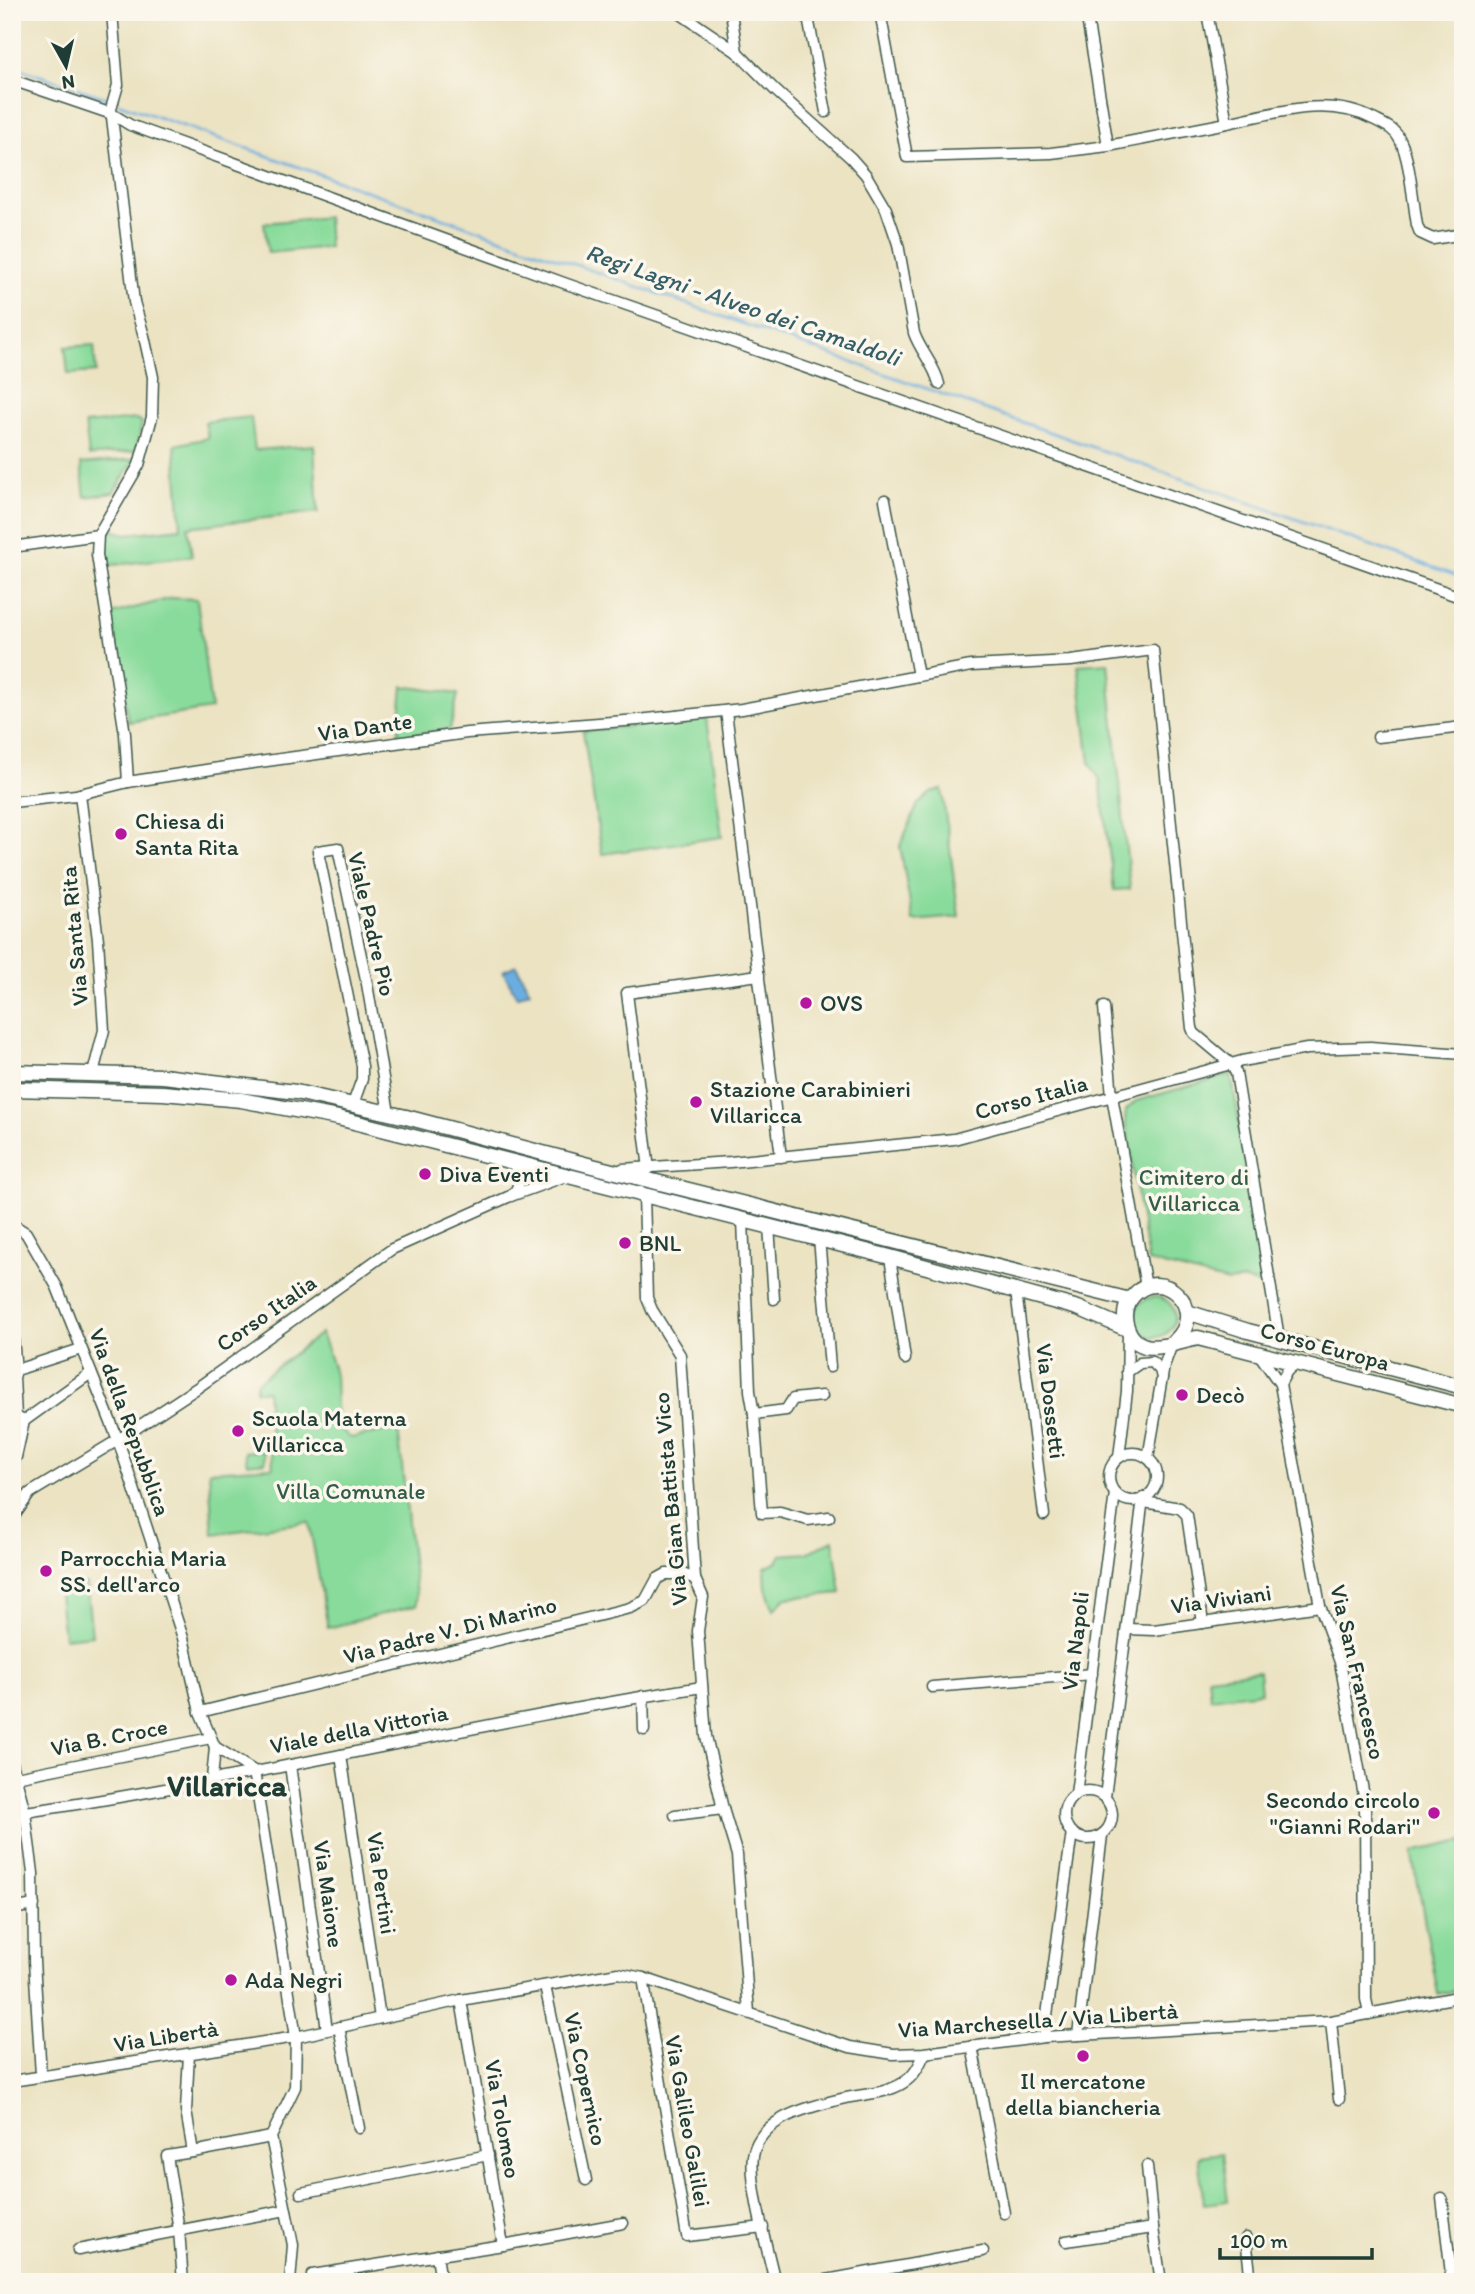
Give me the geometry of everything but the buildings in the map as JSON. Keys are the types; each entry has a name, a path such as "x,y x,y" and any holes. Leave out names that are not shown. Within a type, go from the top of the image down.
{"main road":[{"path":"12,1072 163,1076 240,1084 353,1104 598,1168 1130,1300"},
{"path":"12,1088 163,1093 241,1100 338,1118 890,1257 1078,1308 1128,1330"},
{"path":"566,1176 582,1168 598,1168"},
{"path":"593,1183 584,1172 598,1168"},
{"path":"1162,1286 1172,1290 1184,1302 1187,1312 1185,1328 1174,1343 1161,1348 1145,1346 1135,1340 1128,1330 1125,1317 1130,1300 1146,1287 1162,1286"},
{"name":"Corso Europa","path":"1187,1312 1463,1387"},
{"name":"Corso Europa","path":"1174,1343 1198,1338 1463,1406"}],"street":[{"path":"112,12 118,85 111,112 134,302 153,377 152,417 139,466 99,535 97,555 125,734 128,782"},
{"path":"678,12 737,52 851,158 878,194 898,244 917,343 937,374 939,384"},
{"path":"731,12 737,52"},
{"path":"807,12 825,112"},
{"path":"880,12 907,157 1051,153 1108,146 1284,111 1327,107 1347,109 1392,128 1403,145 1420,233 1433,239 1463,234"},
{"path":"1086,12 1108,146"},
{"path":"1207,12 1227,123"},
{"path":"12,80 111,112 130,125 564,283 1463,598"},
{"path":"885,500 919,676"},
{"path":"12,547 99,535"},
{"name":"Via Dante","path":"12,802 80,794 128,782 467,733 726,711 971,666 1071,661 1153,650 1192,1028 1194,1033 1231,1064"},
{"path":"726,711 781,1157"},
{"path":"1378,737 1463,727"},
{"name":"Via Santa Rita","path":"80,794 98,940 104,1030 93,1073"},
{"name":"Viale Padre Pio","path":"353,1104 362,1079 362,1066 318,852 338,848 389,1113"},
{"path":"649,1169 627,993 760,975"},
{"path":"1104,1007 1112,1096 1146,1287"},
{"name":"Corso Italia","path":"598,1168 649,1169 954,1139 1231,1064 1307,1049 1370,1047 1463,1055"},
{"path":"1231,1064 1235,1069 1238,1086 1278,1332 1276,1338"},
{"path":"510,1160 518,1169 519,1175 519,1184 511,1196"},
{"path":"678,1188 680,1166"},
{"name":"Corso Italia","path":"12,1519 30,1493 197,1388 392,1250 511,1196 566,1176"},
{"name":"Via Gian Battista Vico","path":"643,1195 647,1298 680,1355 695,1579 703,1597 698,1631 706,1736 737,1855 749,2012"},
{"path":"743,1220 750,1391 762,1513 780,1512 807,1520 829,1517"},
{"name":"Via della Repubblica","path":"12,1224 26,1233 57,1287 118,1440 183,1638 200,1712 213,1742"},
{"path":"769,1226 774,1299"},
{"path":"819,1238 830,1367"},
{"path":"890,1257 905,1359"},
{"name":"Via Dossetti","path":"1016,1292 1044,1515"},
{"path":"12,1328 17,1418 16,1457 12,1463"},
{"path":"1119,1457 1128,1372 1128,1330"},
{"path":"1148,1458 1162,1378 1174,1343"},
{"path":"16,1370 81,1349"},
{"name":"Via San Francesco","path":"1258,1352 1280,1384 1320,1606 1339,1662 1365,1802 1364,1907 1366,1999 1369,2014"},
{"path":"1128,1372 1140,1363 1152,1362 1160,1370 1162,1378"},
{"path":"1280,1384 1287,1371 1297,1362"},
{"path":"17,1418 91,1373"},
{"path":"754,1414 786,1410 793,1399 822,1396"},
{"path":"1078,2035 1102,1835 1111,1824 1112,1817 1112,1810 1105,1797 1144,1500 1153,1489 1157,1476 1156,1469 1148,1458 1131,1453 1119,1457 1114,1461 1109,1474 1109,1481 1115,1493 1126,1499 1144,1500 1180,1508 1187,1515 1203,1623"},
{"name":"Via Napoli","path":"1076,1794 1115,1493"},
{"name":"Via Padre V. Di Marino","path":"200,1712 629,1608 645,1601 657,1579 666,1574 683,1573 695,1579"},
{"name":"Via Viviani","path":"1127,1629 1154,1630 1320,1606"},
{"path":"932,1687 1092,1674"},
{"name":"Viale della Vittoria","path":"12,1814 119,1798 494,1724 702,1687"},
{"path":"643,1696 644,1730"},
{"path":"213,1742 254,1771 296,2037 295,2087 271,2137 293,2245 290,2282"},
{"path":"212,1779 213,1742"},
{"name":"Via B. Croce","path":"16,1777 213,1742"},
{"name":"Via Pertini","path":"341,1755 380,2018"},
{"path":"12,1763 25,1812 33,1873 34,1961 41,2075"},
{"name":"Via Maione","path":"290,1765 333,2028 359,2128"},
{"path":"1102,1835 1083,1838 1072,1832 1067,1827 1064,1812 1066,1805 1076,1794 1091,1791 1105,1797"},
{"path":"675,1815 723,1809"},
{"path":"1044,2037 1072,1832"},
{"path":"12,1909 34,1905"},
{"name":"Via Marchesella / Via Libertà","path":"296,2037 461,2000 618,1973 643,1978 861,2050 893,2054 925,2053 1044,2037 1331,2021 1463,1996"},
{"name":"Via Galileo Galilei","path":"643,1978 687,2236 763,2227"},
{"name":"Via Copernico","path":"545,1986 586,2180"},
{"name":"Via Tolomeo","path":"461,2000 503,2245"},
{"path":"1331,2021 1339,2099"},
{"name":"Via Libertà","path":"12,2081 296,2037"},
{"path":"972,2046 1004,2213"},
{"path":"775,2282 754,2178 753,2158 758,2140 778,2121 803,2110 836,2100 888,2090 902,2084 911,2077 925,2053"},
{"path":"189,2054 186,2111 193,2151"},
{"path":"183,2282 179,2230 167,2156 271,2137"},
{"path":"301,2193 488,2155"},
{"path":"1147,2166 1161,2282"},
{"path":"1442,2198 1452,2282"},
{"path":"78,2250 286,2210"},
{"path":"312,2275 330,2277 437,2255 623,2223"},
{"path":"1066,2241 1153,2228"},
{"path":"1246,2238 1251,2282"},
{"path":"816,2282 983,2251"},
{"path":"437,2255 441,2282"}],"green space":[{"path":"327,217 329,247 268,253 264,223"},
{"path":"94,345 96,372 68,374 65,347"},
{"path":"251,417 255,450 314,445 318,512 188,527 192,556 104,566 103,541 108,529 126,534 181,528 175,445 208,438 205,422"},
{"path":"137,419 142,422 136,451 89,456 85,424"},
{"path":"135,459 113,493 85,497 81,464"},
{"path":"172,598 197,599 211,709 128,722 111,614"},
{"path":"1108,663 1130,889 1114,890 1100,780 1090,763 1078,665"},
{"path":"403,686 458,694 450,729 398,737"},
{"path":"707,718 722,837 602,854 583,731"},
{"path":"942,789 959,917 913,921 900,846 918,804 931,793"},
{"name":"Cimitero di Villaricca","path":"1231,1074 1267,1287 1245,1280 1228,1282 1148,1261 1125,1119 1126,1110 1136,1101"},
{"path":"1155,1297 1163,1298 1169,1303 1174,1309 1174,1325 1169,1331 1163,1336 1155,1337 1147,1336 1141,1331 1136,1325 1135,1317 1136,1309 1141,1303 1147,1298"},
{"name":"Villa Comunale","path":"321,1333 334,1371 336,1410 340,1426 345,1433 351,1438 398,1428 417,1605 328,1628 309,1522 213,1534 209,1471 273,1467 267,1391 256,1391 256,1383"},
{"path":"264,1450 265,1462 247,1464 245,1452"},
{"path":"833,1540 841,1593 785,1598 774,1610 766,1589 765,1568 777,1562 781,1555 807,1553"},
{"path":"86,1584 92,1635 64,1638 58,1587"},
{"path":"1259,1671 1261,1692 1210,1698 1208,1677"},
{"path":"1463,1841 1463,1989 1438,1994 1412,1852"},
{"path":"1222,2153 1228,2201 1204,2204 1198,2156"}],"water":[{"path":"516,965 530,991 517,997 503,971"}],"waterway":[{"name":"Regi Lagni - Alveo dei Camaldoli","path":"12,66 112,100"},
{"name":"Regi Lagni - Alveo dei Camaldoli","path":"118,103 1463,578"}],"place":[{"name":"Chiesa di Santa Rita","path":"121,834"},
{"name":"OVS","path":"806,1003"},
{"name":"Stazione Carabinieri Villaricca","path":"696,1102"},
{"name":"Diva Eventi","path":"425,1174"},
{"name":"BNL","path":"625,1243"},
{"name":"Decò","path":"1182,1395"},
{"name":"Scuola Materna Villaricca","path":"238,1431"},
{"name":"Parrocchia Maria SS. dell'arco","path":"46,1571"},
{"name":"Secondo circolo \"Gianni Rodari\"","path":"1434,1813"},
{"name":"Ada Negri","path":"231,1980"},
{"name":"Il mercatone della biancheria","path":"1083,2056"}],"district":[{"name":"Villaricca","path":"227,1786"}]}
